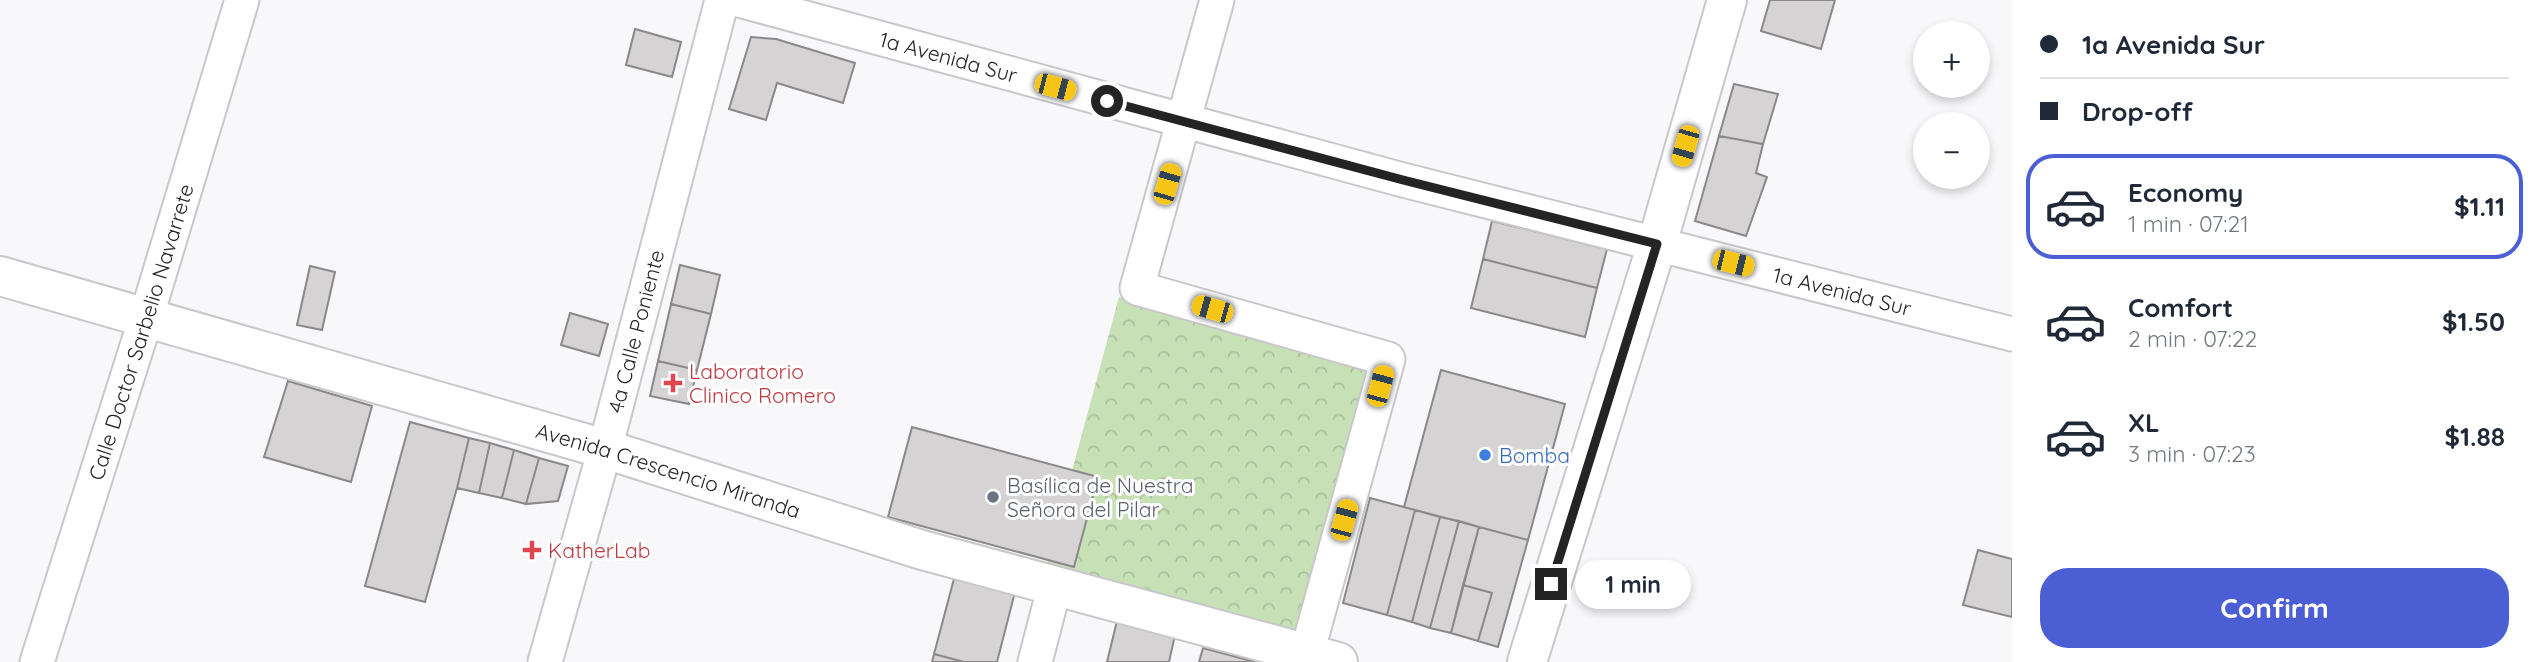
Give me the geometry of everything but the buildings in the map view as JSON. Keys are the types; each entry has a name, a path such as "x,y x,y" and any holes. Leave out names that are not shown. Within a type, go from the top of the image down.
{"main road":[{"path":"1527,662 1657,244 1727,0"},
{"name":"Avenida Crescencio Miranda","path":"0,276 605,449 922,550 1323,658"}],"street":[{"name":"Calle Doctor Sarbelio Navarrete","path":"37,662 146,318 242,0"},
{"name":"4a Calle Poniente","path":"545,662 605,449 722,0"},
{"name":"1a Avenida Sur","path":"739,0 1185,122 2012,334"},
{"path":"1217,0 1137,288 1388,359 1323,658"},
{"path":"1035,662 1055,585"}],"green space":[{"path":"1119,297 1373,367 1300,636 1046,567"}],"place":[{"name":"Laboratorio Clinico Romero","path":"673,383"},
{"name":"Bomba","path":"1485,455"},
{"name":"Basílica de Nuestra Señora del Pilar","path":"993,497"},
{"name":"KatherLab","path":"532,550"}],"route":[{"path":"1107,101 1657,244 1551,584"}]}
